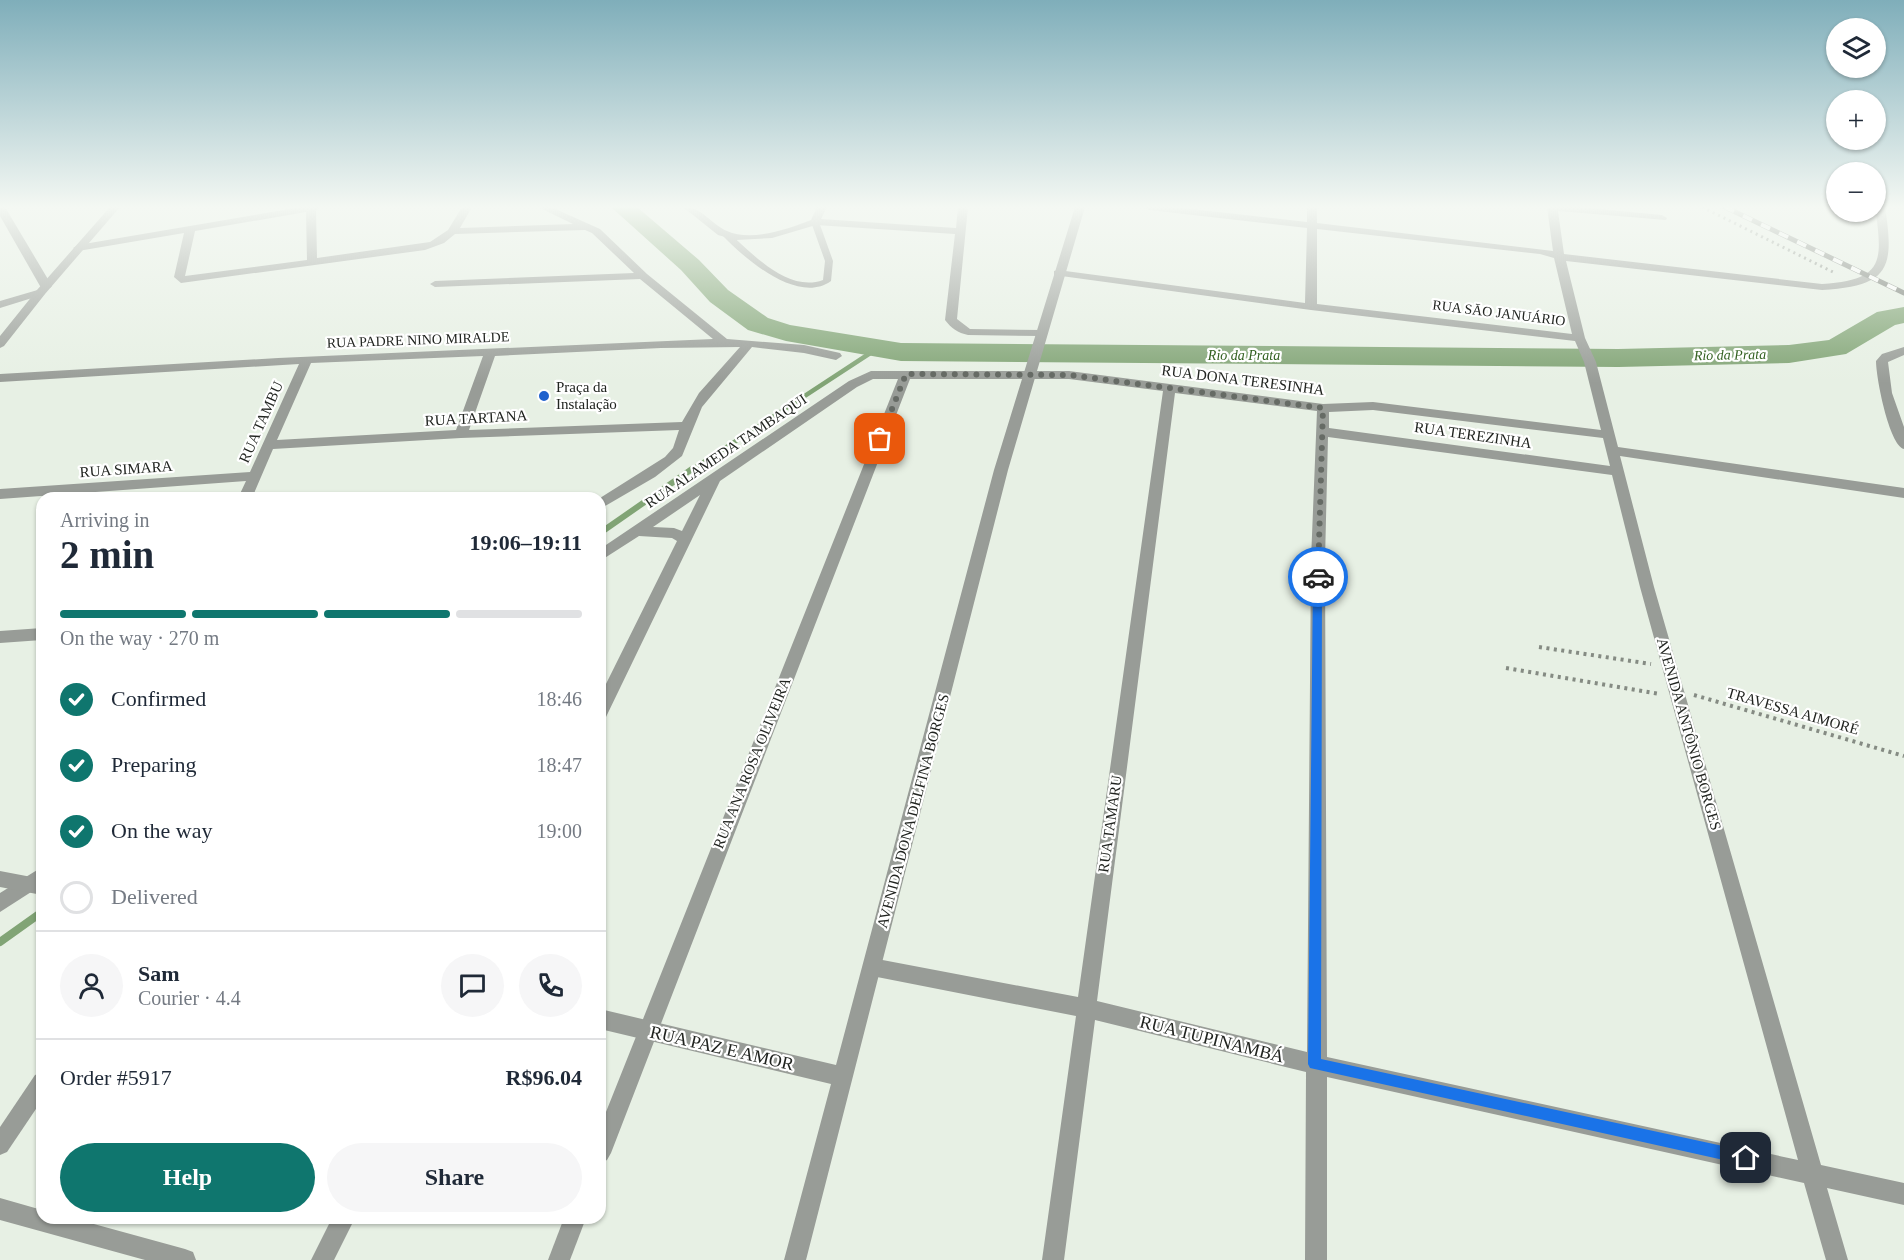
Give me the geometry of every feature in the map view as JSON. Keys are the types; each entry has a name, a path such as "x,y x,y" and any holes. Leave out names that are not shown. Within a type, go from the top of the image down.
{"street":[{"path":"31,266 43,289"},
{"path":"0,344 63,266"},
{"path":"182,266 180,280 285,266"},
{"path":"633,266 724,343"},
{"path":"956,266 951,320 961,329 968,332 1041,338"},
{"name":"AVENIDA DONA DELFINA BORGES","path":"795,1260 1001,470 1060,266"},
{"path":"1311,307 1312,266"},
{"name":"AVENIDA ANTÔNIO BORGES","path":"1561,266 1677,694 1837,1260"},
{"path":"1628,266 1831,287 1876,274 1881,266"},
{"name":"RUA SĀO JANUÁRIO","path":"1058,273 1311,307 1584,349"},
{"path":"435,284 643,276"},
{"path":"0,305 43,289"},
{"name":"RUA PADRE NINO MIRALDE","path":"0,378 307,360 724,343 808,349 836,356"},
{"path":"606,500 664,464 677,452 682,444 685,426 702,399 749,344"},
{"path":"1904,351 1886,357 1882,361 1884,384 1904,445"},
{"path":"461,434 490,352"},
{"name":"RUA TAMBU","path":"248,492 307,360"},
{"name":"RUA DONA TERESINHA","path":"872,375 1032,369 1323,408 1373,406 1610,443"},
{"name":"RUA ANA ROSA OLIVEIRA","path":"606,1137 906,374"},
{"name":"RUA ALAMEDA TAMBAQUI","path":"606,552 716,475 854,384 872,375"},
{"name":"RUA TAMARU","path":"1053,1260 1169,389"},
{"path":"1316,1260 1318,560 1323,408"},
{"name":"RUA TARTANA","path":"269,446 461,434 685,426"},
{"name":"RUA TEREZINHA","path":"1324,432 1617,471"},
{"path":"1610,443 1904,493"},
{"path":"606,700 716,475"},
{"name":"RUA SIMARA","path":"0,494 255,476"},
{"path":"637,531 674,533 685,539"},
{"path":"0,651 4,637 36,634"},
{"path":"0,879 36,882"},
{"path":"0,903 36,883"},
{"name":"RUA TUPINAMBÁ","path":"872,967 1086,1008 1315,1064 1904,1194"},
{"name":"RUA PAZ E AMOR","path":"606,1020 844,1077"},
{"path":"0,1145 36,1091"},
{"path":"0,1209 36,1219"},
{"path":"54,1224 185,1260"},
{"path":"322,1260 341,1224"},
{"path":"559,1260 573,1224"}],"lane":[{"path":"765,266 780,278 814,285 822,284 827,280 828,266"}],"path":[{"path":"1821,266 1854,282"},
{"path":"1539,647 1670,666"},
{"name":"TRAVESSA AIMORÉ","path":"1506,668 1677,694 1904,756"}],"waterway":[{"name":"Rio da Prata","path":"691,266 719,296 758,324 786,333 901,352 936,354 1195,353 1618,358 1789,354 1836,348 1887,318 1904,315"},
{"path":"690,471 878,348"},
{"path":"606,529 692,469"},
{"path":"0,942 36,916"}],"railway":[{"path":"1847,266 1904,293"}],"way so far":[{"path":"880,439 906,374 1069,375 1323,408 1318,577"}],"place":[{"name":"Praça da Instalação","path":"544,396"}],"route":[{"path":"1318,577 1315,1064 1746,1158"}]}
